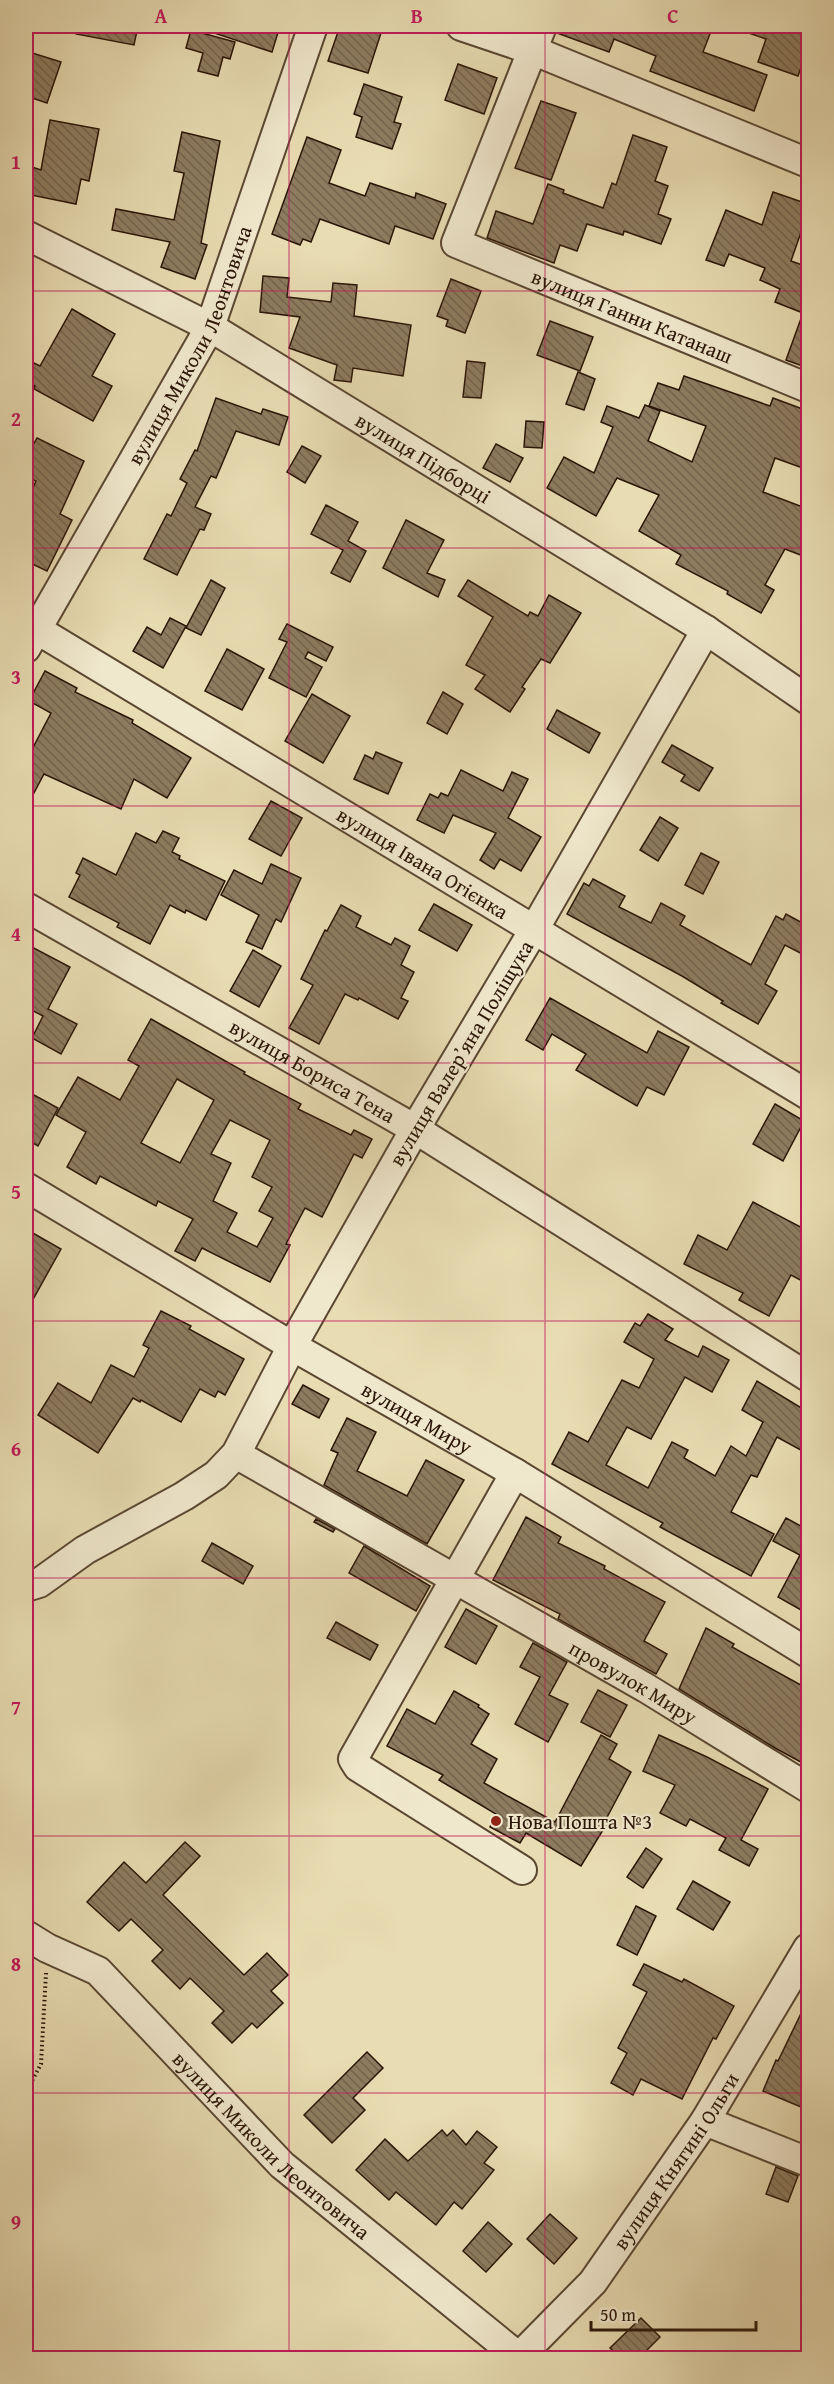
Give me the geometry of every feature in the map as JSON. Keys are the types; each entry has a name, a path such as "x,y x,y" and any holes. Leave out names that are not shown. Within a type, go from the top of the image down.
{"street":[{"name":"вулиця Миколи Леонтовича","path":"31,639 210,327 313,26"},
{"path":"460,26 537,38 808,163"},
{"name":"вулиця Ганни Катанаш","path":"537,38 456,243 808,388"},
{"name":"вулиця Підборці","path":"26,235 210,327 706,630 808,700"},
{"name":"вулиця Валерʼяна Поліщука","path":"26,1587 39,1583 85,1550 184,1496 216,1475 236,1454 292,1346 415,1129 535,928 706,630"},
{"name":"вулиця Івана Огієнка","path":"31,639 535,928 808,1095"},
{"name":"вулиця Бориса Тена","path":"26,907 415,1129 808,1377"},
{"name":"вулиця Миру","path":"26,1187 292,1346 515,1473 808,1653"},
{"name":"провулок Миру","path":"236,1454 646,1689 808,1788"},
{"path":"515,1473 353,1759 358,1767 522,1870"},
{"name":"вулиця Миколи Леонтовича","path":"36,1942 98,1971 282,2165 520,2358"},
{"name":"вулиця Княгині Ольги","path":"520,2358 593,2282 705,2121 808,1948"},
{"path":"705,2121 808,2162"}],"path":[{"path":"26,2092 41,2064 36,1942"}],"building":[{"path":"77,26 138,26 134,45 76,34"},
{"path":"203,26 280,26 272,52 202,29"},
{"path":"340,26 367,26 382,30 368,73 328,61"},
{"path":"558,26 713,26 703,52 767,75 754,111 650,71 656,56 614,39 609,52 557,33"},
{"path":"735,26 808,26 808,48 798,76 758,62 766,39 734,28"},
{"path":"191,30 235,42 230,59 223,57 218,76 198,71 203,53 186,48"},
{"path":"26,51 61,62 47,103 26,96"},
{"path":"458,64 497,78 484,114 445,100"},
{"path":"364,84 402,97 394,122 401,124 392,149 356,137 362,117 354,114"},
{"path":"541,101 576,113 551,180 515,168"},
{"path":"50,120 99,129 89,181 81,179 76,204 26,194 26,165 41,170"},
{"path":"182,132 220,141 201,243 207,245 195,279 161,267 170,242 112,230 116,209 174,220 184,173 174,171"},
{"path":"633,135 667,147 655,181 668,186 658,214 671,219 661,244 624,231 623,235 587,224 577,251 560,245 554,263 487,238 496,211 533,224 548,184 564,190 563,193 603,208 612,183 616,185"},
{"path":"307,137 341,150 329,183 365,196 370,183 415,198 416,193 446,204 433,239 395,226 389,244 320,219 311,242 303,239 300,245 272,234"},
{"path":"773,192 808,204 808,212 791,261 808,267 808,368 786,360 803,313 775,302 780,289 760,280 765,268 729,254 724,266 706,260 726,210 762,225"},
{"path":"263,276 289,278 287,297 331,302 333,283 357,285 354,316 411,325 403,376 353,368 351,382 334,380 337,365 289,348 300,317 260,312"},
{"path":"451,279 481,291 465,333 446,326 448,320 437,316"},
{"path":"72,309 115,334 92,376 112,386 93,421 34,389 35,386 26,382 34,363 40,366"},
{"path":"550,321 593,337 580,371 537,355"},
{"path":"467,361 485,363 481,398 463,397"},
{"path":"578,372 595,379 584,410 566,404"},
{"path":"684,376 770,406 773,398 808,411 808,470 775,458 763,492 808,509 808,558 785,549 765,585 774,590 761,613 727,594 728,591 676,564 681,555 639,531 659,495 617,478 596,516 547,488 564,457 594,473 613,427 601,422 607,406 639,418 645,405 660,411 648,441 692,462 706,426 649,406 658,383 679,390"},
{"path":"216,398 261,414 263,409 288,417 279,445 236,431 216,478 211,476 195,507 211,514 204,530 200,529 177,575 144,559 167,514 171,516 187,483 180,479 195,450 197,451"},
{"path":"526,421 544,422 542,448 524,447"},
{"path":"37,438 84,461 60,514 72,520 47,571 26,561 26,504 36,481 26,476 26,442 33,445"},
{"path":"496,444 523,458 510,482 483,468"},
{"path":"302,446 321,456 305,483 287,472"},
{"path":"326,505 358,522 348,541 366,551 350,582 331,573 343,550 311,534"},
{"path":"406,520 444,540 427,573 445,580 438,597 383,568"},
{"path":"211,580 225,588 201,635 186,628"},
{"path":"468,580 528,616 530,612 538,616 549,595 581,613 550,663 541,659 522,687 525,689 510,712 475,689 485,675 466,665 493,617 458,596"},
{"path":"170,618 186,626 163,668 133,651 147,627 161,635"},
{"path":"287,624 333,647 326,661 308,652 305,658 322,667 306,697 269,678 287,642 279,639"},
{"path":"227,649 264,669 242,710 205,691"},
{"path":"45,671 77,688 75,692 133,720 132,723 191,758 167,798 134,779 121,809 44,774 26,808 26,761 51,713 29,701"},
{"path":"443,692 463,704 447,734 427,723"},
{"path":"312,694 350,716 323,763 285,741"},
{"path":"557,710 600,733 589,753 547,729"},
{"path":"672,745 713,768 699,791 681,781 685,775 662,762"},
{"path":"376,752 402,763 388,794 354,779 365,755 373,759"},
{"path":"461,770 503,791 512,772 528,779 508,818 541,837 521,871 500,859 494,869 480,860 496,833 453,815 444,833 417,820 430,794 438,798 441,793 448,796"},
{"path":"271,801 302,818 281,856 249,839"},
{"path":"660,817 678,828 658,861 640,850"},
{"path":"163,831 179,838 172,852 180,856 179,859 225,881 206,920 170,905 150,944 117,927 119,923 69,897 80,875 76,873 83,858 116,875 136,833 156,843"},
{"path":"701,853 719,862 703,894 685,885"},
{"path":"271,864 301,878 281,922 276,919 262,949 246,942 259,915 221,895 234,870 262,884"},
{"path":"593,879 625,896 619,907 651,923 661,903 685,916 680,925 751,965 776,916 783,920 786,914 808,926 808,957 785,945 765,984 777,991 758,1024 721,1003 723,1001 682,976 567,914 584,883 589,886"},
{"path":"434,904 472,925 457,951 419,930"},
{"path":"341,905 361,916 356,927 391,945 395,938 410,946 401,965 414,972 401,998 408,1001 398,1019 359,998 358,1000 345,994 319,1044 289,1028 313,985 301,979 325,930 327,931"},
{"path":"26,944 70,967 48,1009 77,1024 61,1054 32,1038 43,1016 26,1007"},
{"path":"253,950 281,966 259,1007 230,991"},
{"path":"550,998 647,1053 658,1031 689,1047 664,1095 647,1087 637,1106 576,1070 586,1054 552,1034 543,1050 526,1040"},
{"path":"151,1019 245,1072 244,1074 301,1104 298,1109 351,1135 354,1130 372,1139 362,1158 354,1154 322,1217 305,1208 286,1244 290,1245 270,1282 202,1248 195,1261 175,1251 193,1219 158,1201 156,1206 100,1176 96,1184 67,1167 86,1132 56,1115 78,1077 120,1100 139,1066 128,1060","holes":["177,1079 214,1100 180,1163 141,1143","230,1120 270,1140 252,1177 272,1187 259,1211 273,1218 257,1247 227,1232 237,1213 213,1201 231,1163 211,1154"]},
{"path":"32,1094 58,1108 38,1146 26,1139 26,1105"},
{"path":"775,1104 804,1121 783,1161 753,1144"},
{"path":"753,1202 808,1231 808,1284 791,1275 769,1316 739,1300 743,1293 684,1264 698,1235 727,1250"},
{"path":"31,1232 61,1249 26,1312 26,1243"},
{"path":"161,1311 191,1326 189,1329 244,1359 225,1395 218,1391 215,1397 200,1389 181,1422 133,1398 98,1453 38,1415 58,1383 91,1403 111,1365 134,1377 149,1348 143,1345"},
{"path":"648,1314 673,1329 665,1340 698,1357 703,1346 729,1360 712,1392 685,1377 651,1439 627,1427 606,1465 648,1488 672,1442 688,1450 684,1458 715,1476 731,1446 746,1456 763,1422 742,1410 757,1381 808,1412 808,1454 777,1437 757,1477 751,1475 731,1512 774,1534 751,1576 660,1527 663,1523 552,1464 569,1432 588,1442 622,1380 639,1388 654,1359 624,1342 635,1323 640,1326"},
{"path":"303,1385 329,1399 319,1418 292,1404"},
{"path":"347,1418 376,1432 357,1471 407,1496 426,1460 464,1480 427,1544 324,1485 338,1453 331,1450"},
{"path":"526,1517 561,1537 558,1543 605,1566 604,1569 665,1602 644,1641 667,1654 656,1674 558,1619 560,1614 493,1580"},
{"path":"786,1518 808,1530 808,1614 778,1597 800,1555 773,1541"},
{"path":"316,1519 335,1529 333,1532 314,1522"},
{"path":"212,1543 253,1566 243,1584 202,1561"},
{"path":"364,1546 430,1586 416,1611 349,1573"},
{"path":"466,1609 497,1626 476,1664 445,1647"},
{"path":"336,1622 378,1645 370,1660 327,1638"},
{"path":"706,1628 734,1644 732,1647 808,1689 808,1766 679,1689"},
{"path":"533,1643 567,1662 549,1695 568,1704 548,1742 515,1724 540,1677 520,1667"},
{"path":"598,1690 627,1705 610,1737 581,1722"},
{"path":"454,1691 479,1705 478,1707 489,1714 471,1744 497,1759 484,1783 555,1822 601,1735 617,1744 609,1759 631,1772 604,1823 606,1825 581,1866 526,1833 520,1843 490,1827 496,1814 439,1780 443,1775 387,1746 407,1709 435,1724"},
{"path":"659,1735 768,1789 741,1840 758,1849 749,1866 719,1850 726,1838 690,1819 686,1826 660,1813 675,1785 643,1771"},
{"path":"185,1842 200,1856 163,1895 244,1975 267,1953 288,1975 271,1991 283,2003 257,2028 252,2023 232,2043 212,2023 224,2011 190,1978 180,1989 152,1961 163,1950 131,1919 119,1931 87,1902 124,1862 146,1883"},
{"path":"646,1848 662,1859 643,1888 627,1877"},
{"path":"693,1881 730,1902 713,1930 677,1909"},
{"path":"636,1906 656,1916 637,1955 617,1945"},
{"path":"644,1964 682,1982 684,1979 734,2006 716,2039 713,2038 682,2099 641,2079 633,2095 611,2083 627,2053 618,2048 647,1992 633,1985"},
{"path":"808,1999 808,2089 801,2107 763,2091 776,2060 778,2061"},
{"path":"367,2052 383,2068 353,2098 365,2110 332,2143 304,2115"},
{"path":"442,2130 447,2136 453,2130 466,2145 477,2131 497,2147 484,2163 494,2170 462,2209 454,2202 436,2225 396,2192 389,2200 356,2170 385,2139 408,2161"},
{"path":"776,2167 798,2176 788,2202 766,2194"},
{"path":"550,2214 577,2238 554,2264 527,2239"},
{"path":"488,2222 512,2244 486,2272 463,2251"},
{"path":"641,2318 660,2337 639,2358 621,2358 610,2348"}],"place":[{"name":"Нова Пошта №3","path":"496,1821"}]}
